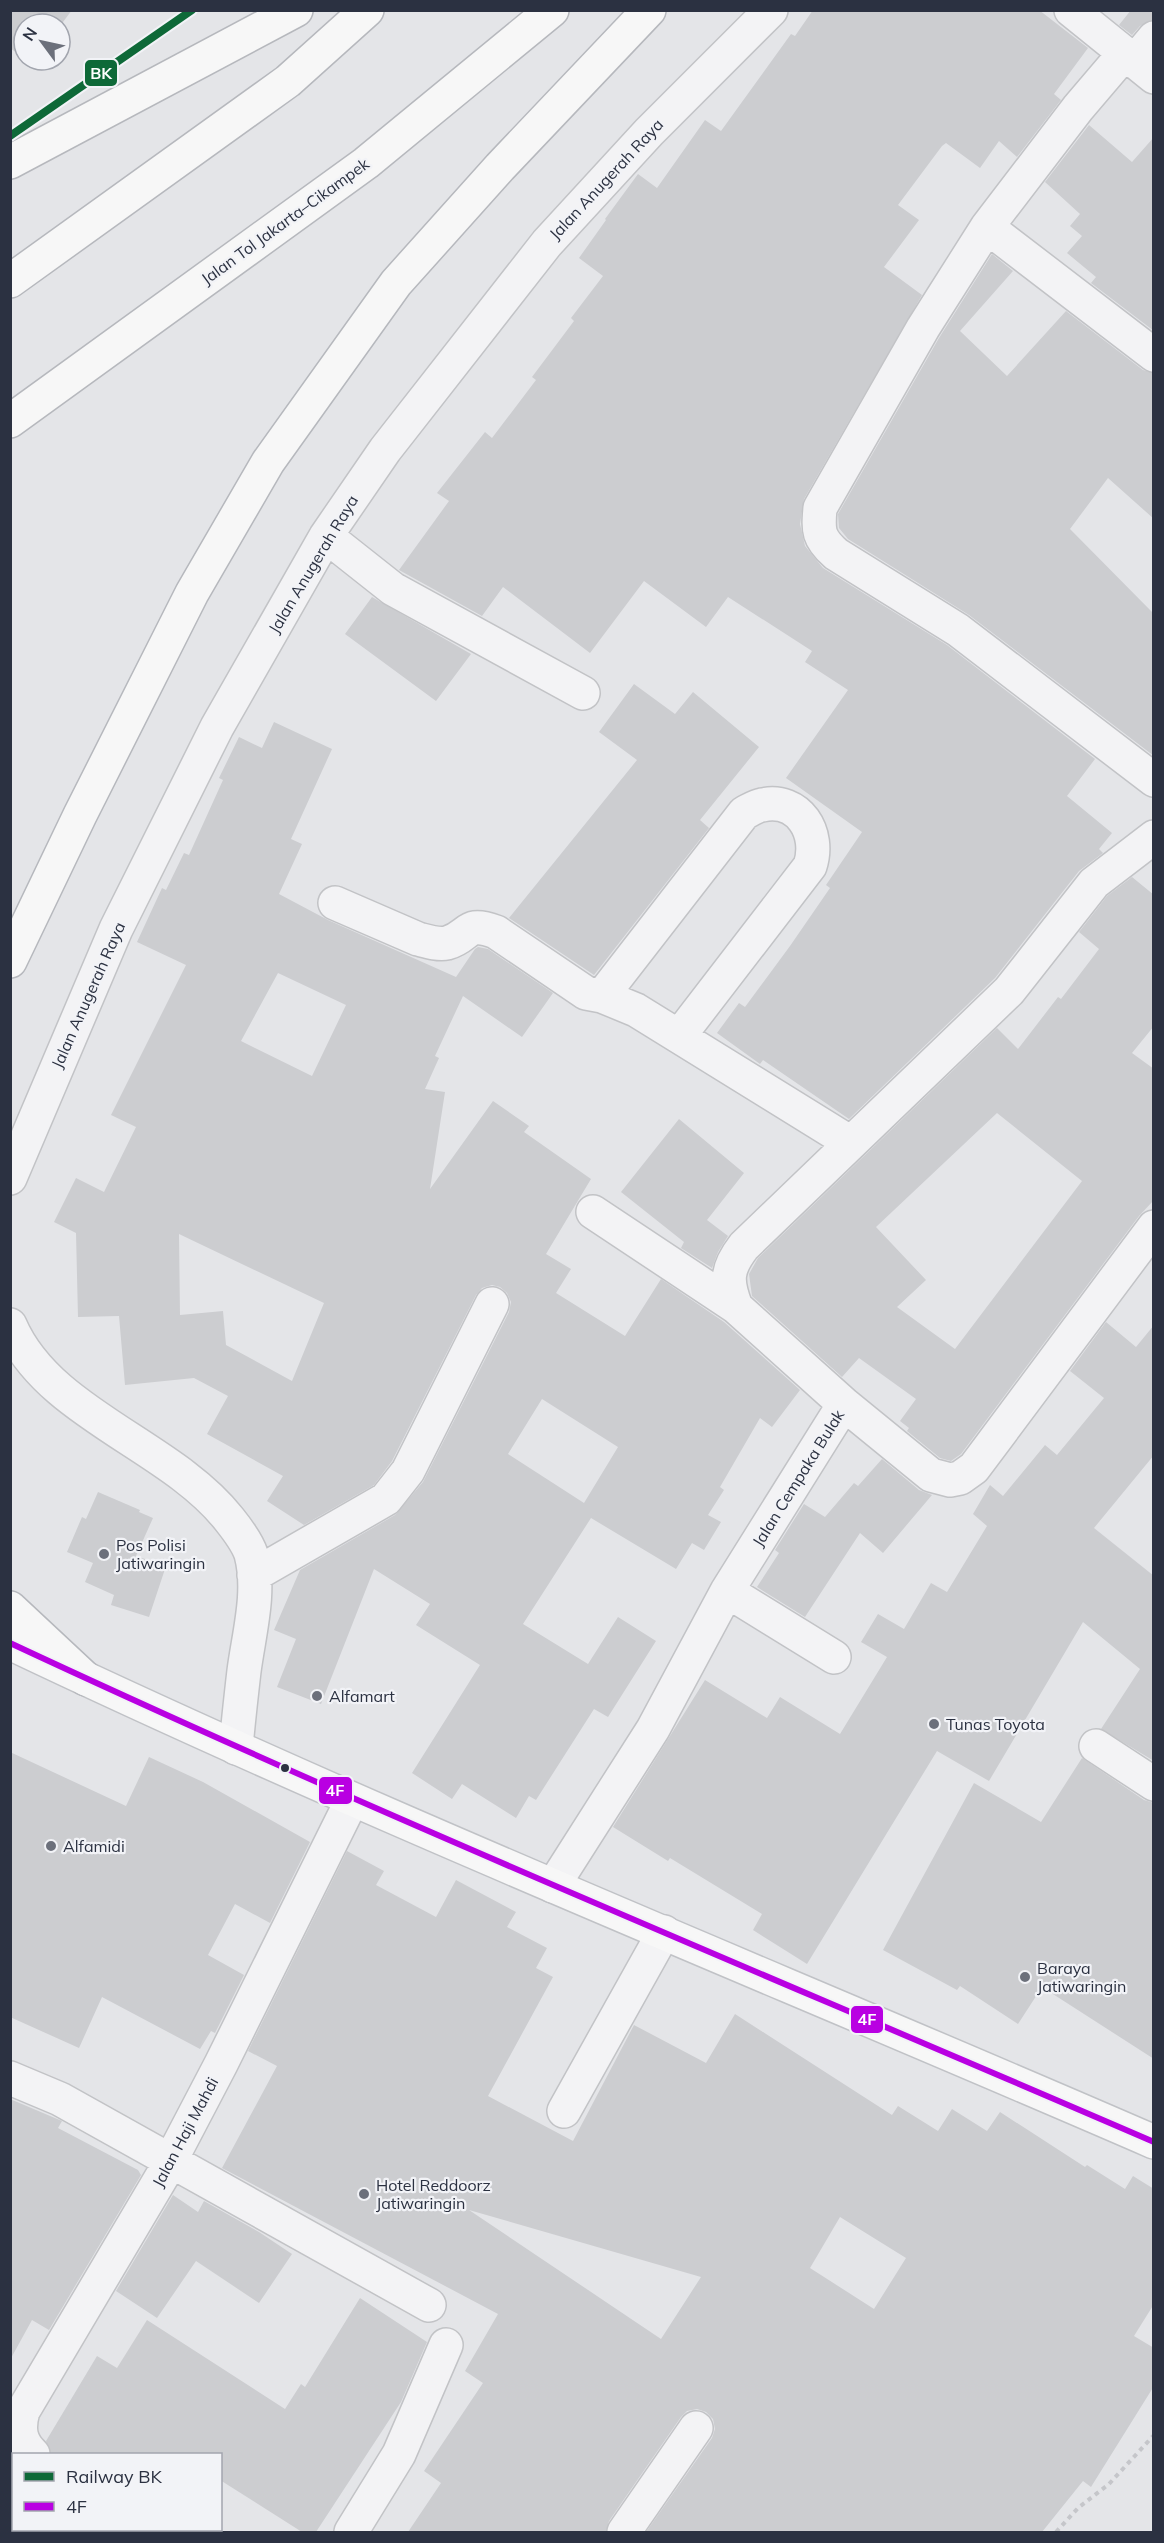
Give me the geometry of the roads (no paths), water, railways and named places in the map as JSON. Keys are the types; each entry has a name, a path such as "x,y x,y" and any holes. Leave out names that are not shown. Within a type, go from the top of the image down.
{"main road":[{"path":"10,162 296,10"},
{"path":"10,281 288,81 367,10"},
{"name":"Jalan Tol Jakarta–Cikampek","path":"10,421 366,163 552,10"},
{"path":"10,961 80,815 192,593 268,462 396,284 500,167 649,10"},
{"path":"10,1608 86,1678"},
{"path":"10,1643 352,1800 1154,2142"}],"street":[{"name":"Jalan Anugerah Raya","path":"10,1178 116,929 218,727 326,536 385,450 547,243 649,132 771,10"},
{"path":"1071,10 1141,58 1078,108 987,227 923,328 820,508 818,530 825,544 836,554 958,630 1154,780"},
{"path":"987,227 1154,355"},
{"path":"326,536 393,589 583,693"},
{"path":"602,996 744,813 761,805 776,805 791,809 801,816 812,833 814,854 810,866 680,1035"},
{"path":"736,1307 729,1289 729,1273 734,1259 744,1246 1009,991 1094,883 1154,837"},
{"path":"335,903 418,939 432,942 447,943 469,929 481,927 496,932 586,993 602,996 636,1010 680,1035 851,1143"},
{"path":"593,1212 736,1307 844,1404"},
{"name":"Jalan Cempaka Bulak","path":"553,1886 653,1729 728,1591 844,1404 931,1475 950,1480 960,1478 974,1468 1154,1227"},
{"path":"254,1575 386,1499 408,1471 492,1304"},
{"path":"10,1325 18,1343 47,1378 103,1421 190,1480 216,1502 237,1529 250,1552 254,1575 253,1621 244,1669 236,1748"},
{"path":"728,1591 834,1657"},
{"path":"1096,1746 1154,1784"},
{"name":"Jalan Haji Mahdi","path":"32,2453 25,2447 20,2435 23,2411 167,2167 221,2064 352,1800"},
{"path":"564,2111 664,1932"},
{"path":"10,2078 60,2099 353,2283"},
{"path":"167,2167 429,2305"},
{"path":"351,2532 399,2454 446,2345"},
{"path":"624,2532 696,2428"}],"rail line":[{"name":"BK","path":"10,136 192,10"}],"place":[{"name":"Pos Polisi Jatiwaringin","path":"104,1554"},
{"name":"Alfamart","path":"317,1696"},
{"name":"Tunas Toyota","path":"934,1724"},
{"name":"Alfamidi","path":"51,1846"},
{"name":"Baraya Jatiwaringin","path":"1025,1977"},
{"name":"Hotel Reddoorz Jatiwaringin","path":"364,2194"}]}
